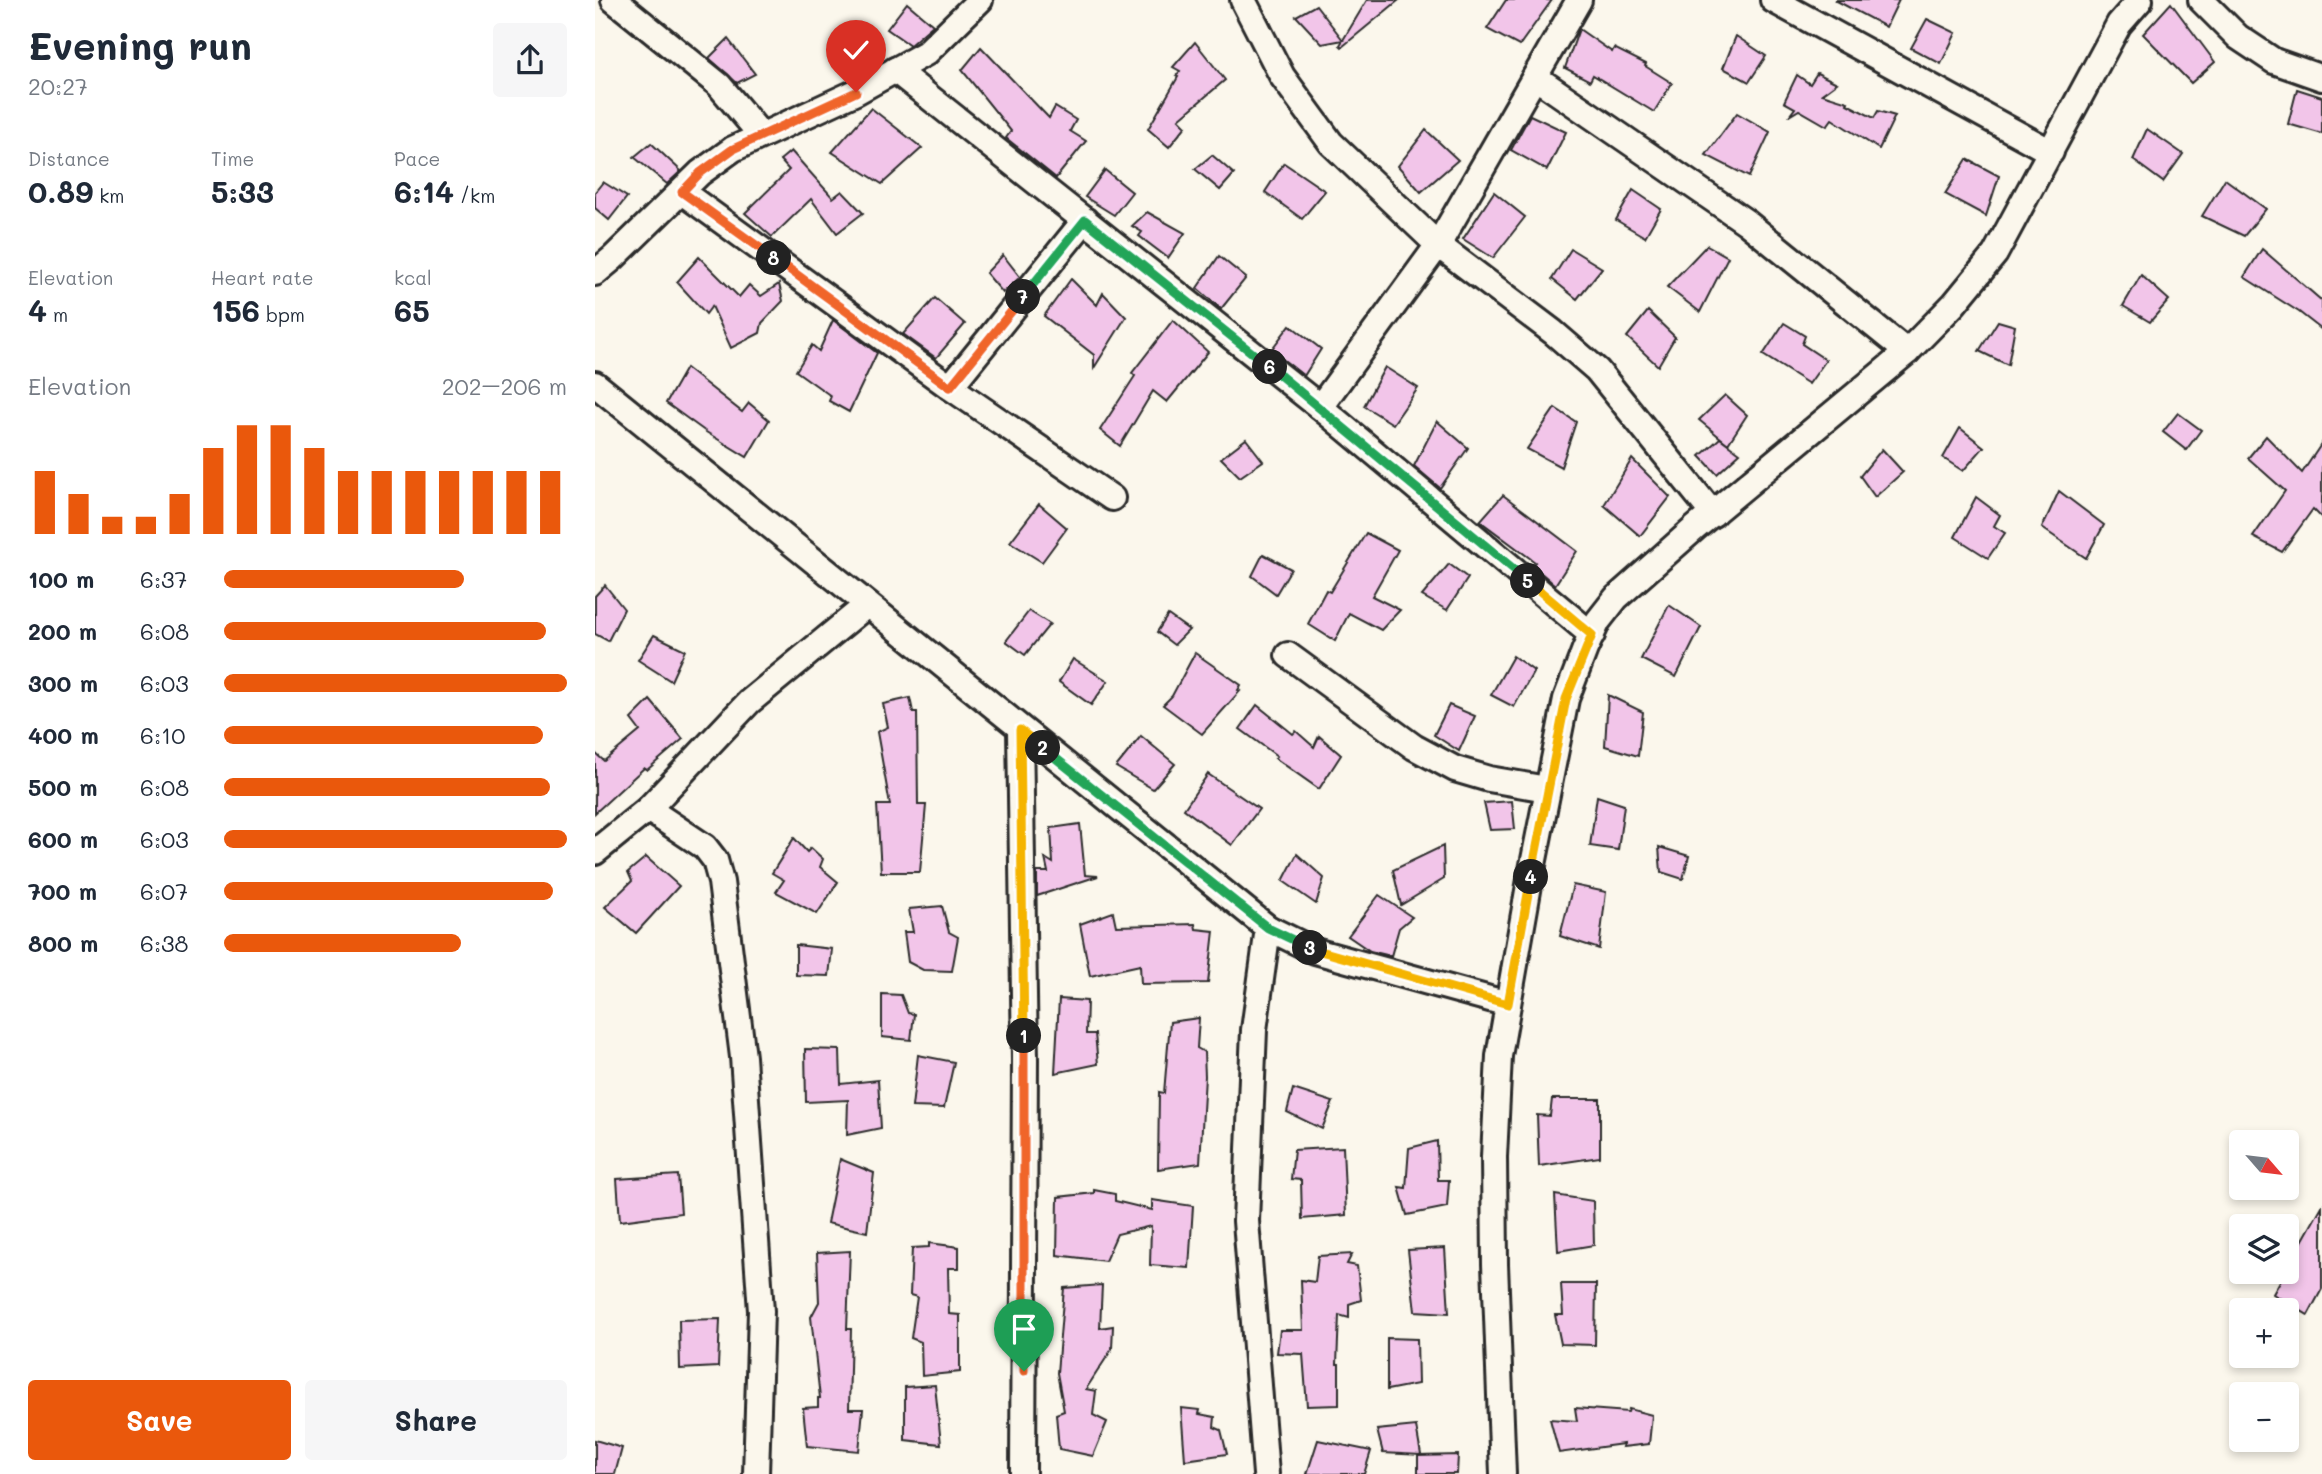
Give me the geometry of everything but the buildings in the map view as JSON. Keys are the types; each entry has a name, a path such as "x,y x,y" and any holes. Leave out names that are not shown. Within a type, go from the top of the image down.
{"street":[{"path":"614,0 666,39 719,85 761,135"},
{"path":"1243,0 1282,76 1331,143 1438,245 1553,332 1597,370 1713,514"},
{"path":"1320,407 1438,245 1579,0"},
{"path":"1773,0 2051,152"},
{"path":"1503,1474 1495,1264 1494,1157 1499,1056 1566,699 1598,621 1616,597 1907,352 1954,304 1995,254 2119,24 2140,0"},
{"path":"2201,0 2238,37 2274,61 2322,78"},
{"path":"601,258 682,192 700,173 733,149 856,92 926,53 969,4"},
{"path":"895,70 1320,407 1592,635"},
{"path":"1535,77 1746,222 1907,352"},
{"path":"682,192 950,387 1112,498"},
{"path":"950,387 1085,220"},
{"path":"595,384 1268,928 1315,951 1508,1004"},
{"path":"595,852 648,809 749,702 867,605"},
{"path":"1288,654 1413,747 1455,769 1489,779 1547,789"},
{"path":"1020,730 1025,1060 1023,1474"},
{"path":"648,809 705,847 715,860 721,882 743,1057 761,1311 756,1474"},
{"path":"1266,1474 1246,1221 1254,1030 1268,928"}],"route":[{"path":"856,92 733,149 700,173 682,192 950,387 1085,220 1320,407 1592,635 1566,699 1508,1004 1315,951 1268,928 1020,730 1025,1060 1024,1371"}]}
